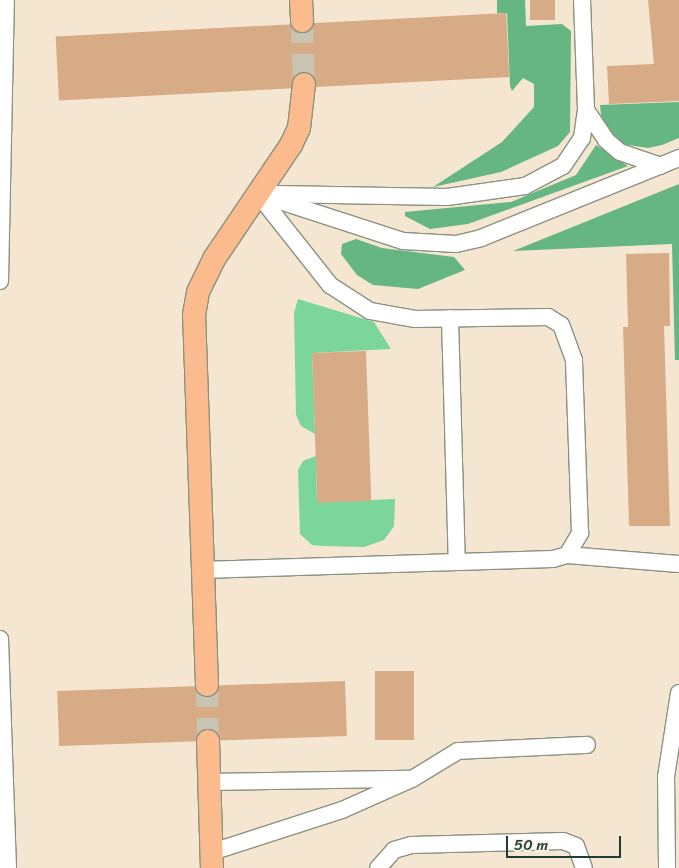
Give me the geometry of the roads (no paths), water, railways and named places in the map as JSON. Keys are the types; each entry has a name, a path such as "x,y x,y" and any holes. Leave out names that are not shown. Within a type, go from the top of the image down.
{"highway":[{"path":"207,685 194,316 205,275 299,128 304,84"},
{"path":"208,741 212,860"}],"street":[{"path":"0,279 6,0"},
{"path":"258,194 430,198 525,186 563,166 582,138 586,110 582,0"},
{"path":"586,110 606,140 620,152 661,166"},
{"path":"258,194 403,241 456,244 480,238 679,158"},
{"path":"258,194 314,268 351,300 370,311 450,318 548,318 561,325 570,340 580,533 567,555"},
{"path":"450,318 457,562"},
{"path":"202,570 536,560 567,555 679,564"},
{"path":"0,639 8,868"},
{"path":"667,868 666,777 679,694"},
{"path":"212,860 342,810 412,779 458,751 587,745"},
{"path":"209,782 412,779"},
{"path":"378,868 394,850 411,845 563,840 576,846 584,868"}],"tunnel":[{"path":"302,21 304,84"},
{"path":"207,685 208,741"}]}
